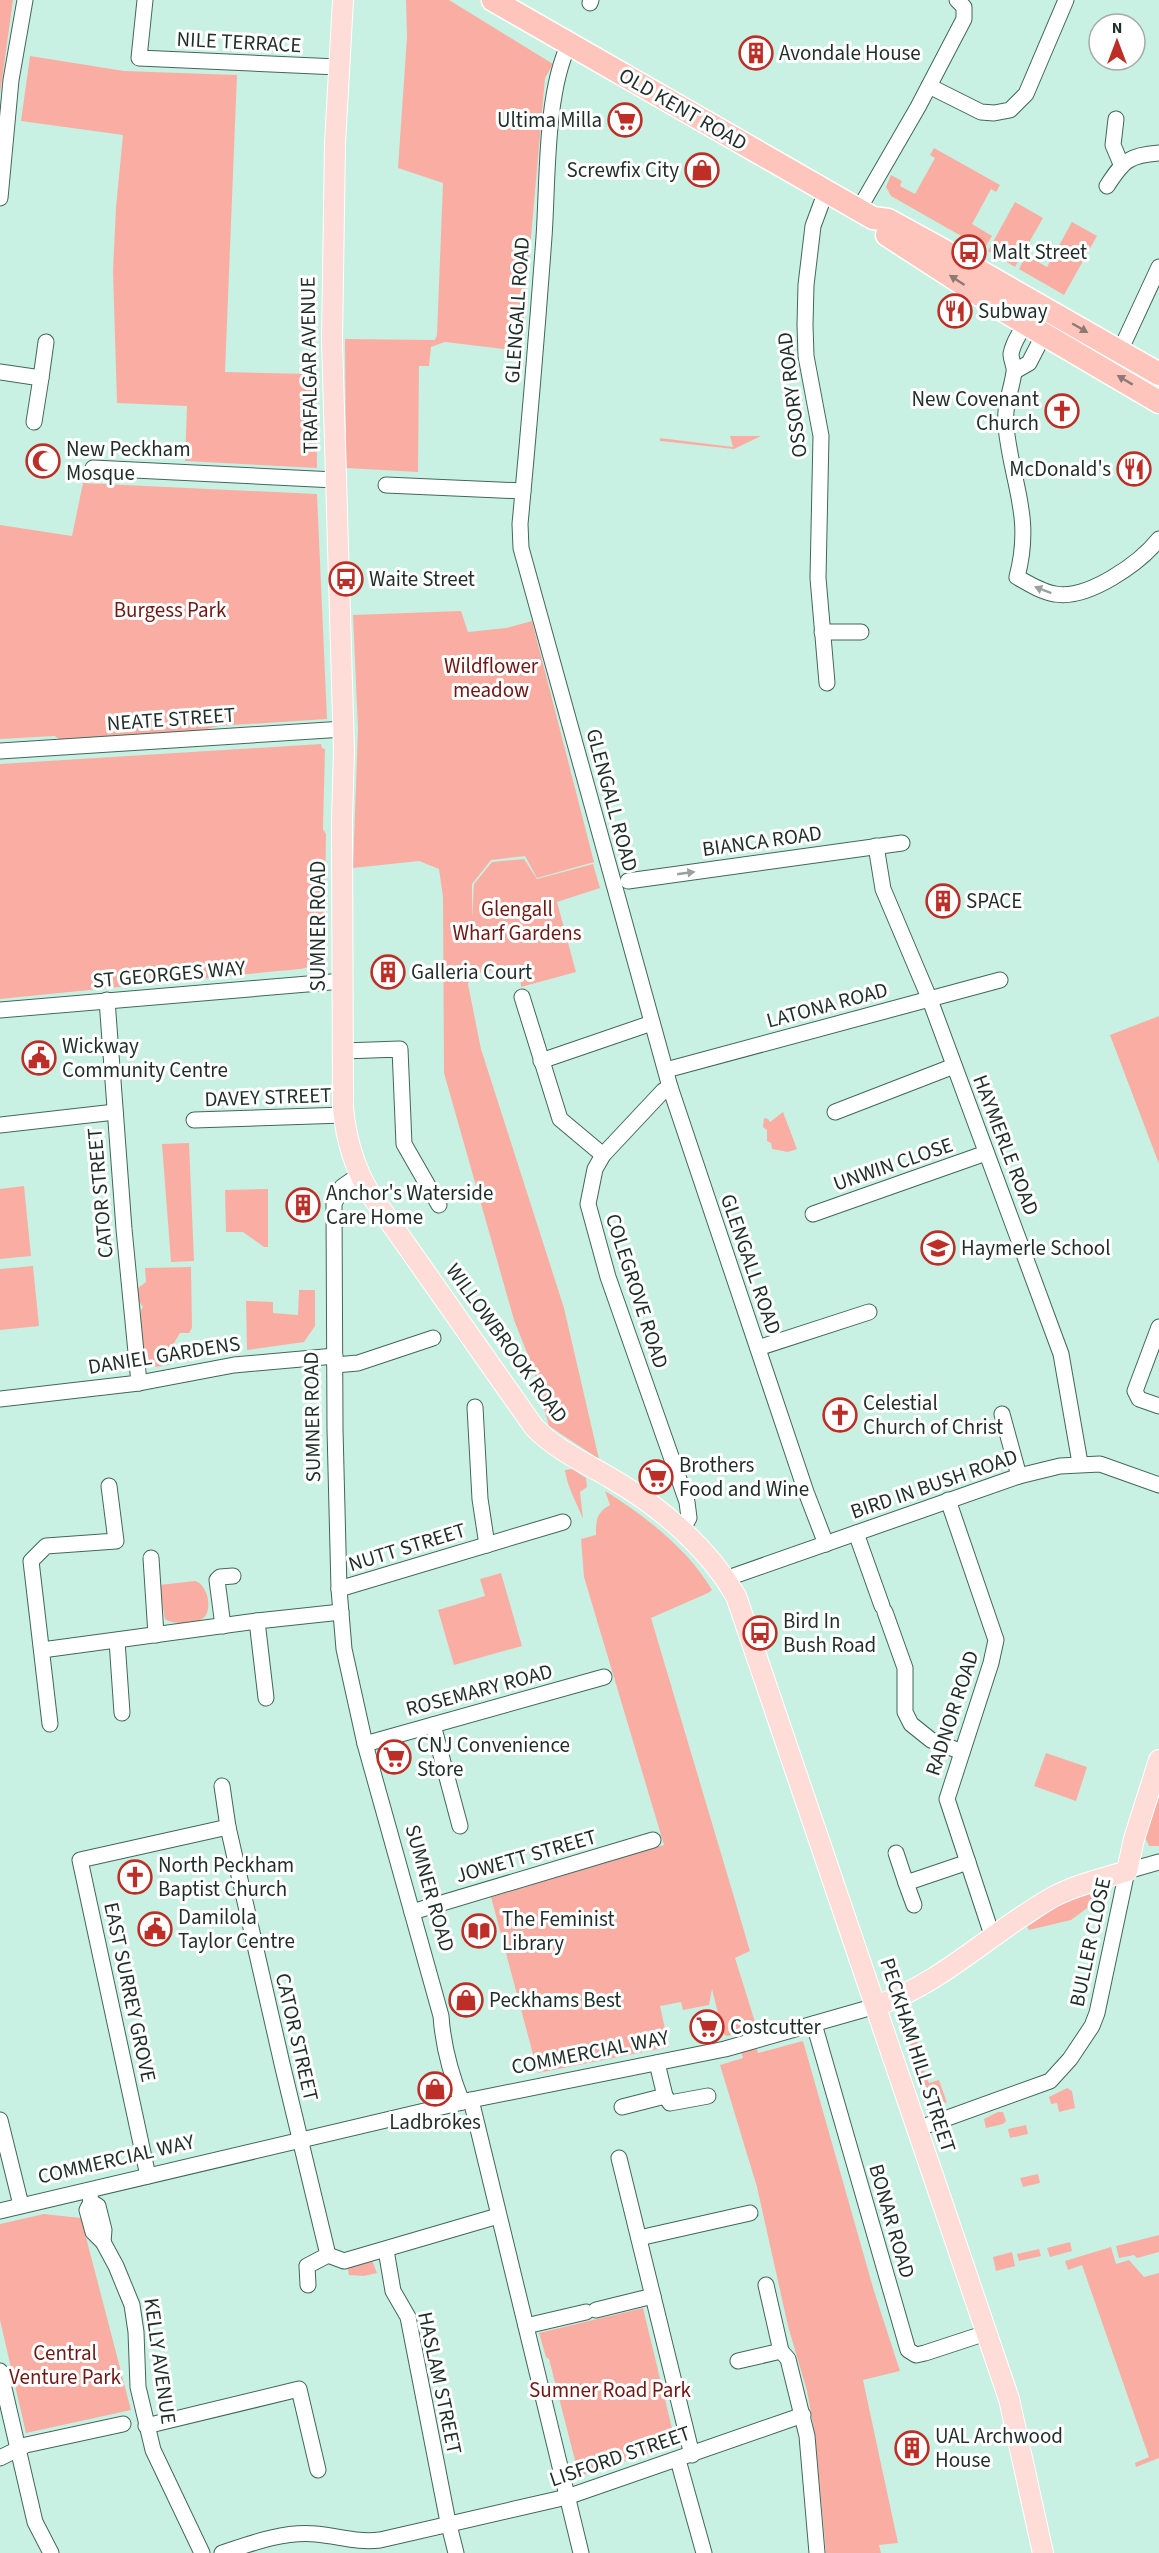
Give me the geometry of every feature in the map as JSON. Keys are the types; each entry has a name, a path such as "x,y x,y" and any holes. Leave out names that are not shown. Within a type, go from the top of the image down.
{"highway":[{"name":"OLD KENT ROAD","path":"493,0 866,214 888,220 1159,374"},
{"name":"OLD KENT ROAD","path":"866,214 889,236 1035,329 1159,402"}],"main road":[{"name":"TRAFALGAR AVENUE","path":"342,0 332,251 335,480 344,729"},
{"name":"SUMNER ROAD","path":"344,729 344,1115 351,1151 359,1175"},
{"name":"WILLOWBROOK ROAD","path":"359,1175 525,1415 546,1440 621,1484 682,1531 706,1553 726,1579"},
{"name":"PECKHAM HILL STREET","path":"726,1579 746,1621 1017,2426 1042,2553"},
{"path":"1127,1871 1134,1839 1159,1760"},
{"name":"COMMERCIAL WAY","path":"876,2006 903,1996 926,1983 1057,1895 1127,1871"}],"street":[{"path":"0,198 11,80 25,0"},
{"name":"NILE TERRACE","path":"145,0 139,58 338,67"},
{"path":"866,214 964,19 964,7 957,0"},
{"path":"929,86 981,112 994,113 1010,110 1026,94 1066,0"},
{"name":"GLENGALL ROAD","path":"569,44 560,63 555,84 536,350 520,524 521,548 670,1087 806,1492 826,1544"},
{"path":"1116,119 1113,146 1121,164"},
{"path":"1107,186 1121,164 1133,158 1159,153"},
{"name":"OSSORY ROAD","path":"826,191 813,226 806,285 805,325 806,356 821,436 818,578 827,683"},
{"path":"1120,351 1159,267"},
{"path":"1046,309 1035,329 1011,355 1015,371 1007,396 1006,427 1020,495 1024,530 1023,553 1017,577 1056,595 1072,594 1096,586 1146,556 1159,539"},
{"path":"1015,371 1029,363 1035,329"},
{"path":"34,422 46,342"},
{"path":"0,372 41,378"},
{"path":"93,468 335,480"},
{"path":"386,485 523,491"},
{"path":"822,632 861,632"},
{"name":"NEATE STREET","path":"0,751 344,729"},
{"name":"BIANCA ROAD","path":"628,881 902,843"},
{"name":"HAYMERLE ROAD","path":"876,846 883,889 930,1000 1061,1354 1080,1463"},
{"name":"LATONA ROAD","path":"666,1070 1000,980"},
{"name":"ST GEORGES WAY","path":"0,1010 343,981"},
{"path":"522,997 560,1119 603,1155"},
{"name":"CATOR STREET","path":"107,1000 139,1383"},
{"path":"541,1061 652,1023"},
{"path":"343,1051 400,1049 404,1144 440,1205"},
{"path":"835,1112 954,1066"},
{"name":"COLEGROVE ROAD","path":"670,1087 663,1091 603,1155 590,1187 590,1212 612,1287 687,1502 689,1518 682,1531"},
{"path":"0,1125 115,1112"},
{"name":"DAVEY STREET","path":"194,1120 344,1115"},
{"name":"UNWIN CLOSE","path":"813,1214 986,1153"},
{"name":"SUMNER ROAD","path":"359,1175 342,1187 334,1204 339,1589 349,1674 365,1744 441,2016 442,2036 463,2097 498,2216 581,2553"},
{"path":"758,1348 870,1312"},
{"path":"1159,1327 1135,1390 1139,1399 1159,1406"},
{"name":"DANIEL GARDENS","path":"0,1399 139,1383 234,1365 335,1360 358,1363 433,1338"},
{"name":"NUTT STREET","path":"475,1407 480,1499 487,1545"},
{"path":"1002,1414 1019,1476"},
{"name":"BIRD IN BUSH ROAD","path":"726,1579 948,1500 1019,1476 1060,1466 1080,1463 1100,1464 1159,1485"},
{"path":"50,1724 31,1561 46,1546 116,1541 109,1486"},
{"name":"RADNOR ROAD","path":"948,1500 996,1640 991,1663 947,1799 993,1938"},
{"name":"NUTT STREET","path":"339,1589 563,1522"},
{"path":"856,1533 905,1668 905,1712 910,1724 931,1740 962,1752"},
{"path":"151,1558 156,1635"},
{"path":"223,1626 217,1580 220,1577 232,1576"},
{"path":"42,1650 341,1612"},
{"path":"257,1621 266,1698"},
{"path":"117,1641 122,1713"},
{"name":"ROSEMARY ROAD","path":"365,1744 604,1677"},
{"path":"432,1725 460,1826"},
{"name":"CATOR STREET","path":"222,1786 228,1827 299,2141 328,2255"},
{"name":"EAST SURREY GROVE","path":"148,2176 80,1860 228,1827"},
{"name":"JOWETT STREET","path":"412,1912 653,1840"},
{"path":"896,1853 914,1905"},
{"path":"906,1883 968,1862"},
{"name":"COMMERCIAL WAY","path":"1127,1871 1159,1862"},
{"name":"BULLER CLOSE","path":"917,2129 1050,2081 1070,2060 1092,2026 1097,2013 1113,1947 1127,1871"},
{"name":"COMMERCIAL WAY","path":"0,2211 21,2205 90,2196 148,2176 299,2141 463,2097 725,2049 876,2006"},
{"name":"BONAR ROAD","path":"814,2024 908,2350 916,2355 986,2333"},
{"path":"657,2063 665,2096 670,2103 708,2096"},
{"path":"622,2107 665,2096"},
{"path":"0,2120 21,2205"},
{"path":"619,2158 653,2296 704,2553"},
{"name":"KELLY AVENUE","path":"90,2196 98,2206 104,2230 103,2242 123,2278 132,2305 136,2332 137,2377 146,2426 157,2462 183,2510 202,2553"},
{"path":"639,2238 750,2213"},
{"path":"308,2285 307,2266 328,2255 344,2261 498,2216"},
{"name":"HASLAM STREET","path":"386,2250 393,2291 408,2316 456,2553"},
{"path":"766,2285 781,2351 788,2359 803,2415 808,2445 817,2553"},
{"path":"526,2326 653,2296"},
{"path":"738,2361 781,2351"},
{"path":"0,2371 35,2522 51,2553"},
{"path":"146,2426 299,2389 318,2470"},
{"name":"LISFORD STREET","path":"222,2553 270,2538 294,2534 317,2534 357,2547 567,2498 803,2415"},
{"path":"0,2458 26,2445 123,2424"}],"green space":[{"path":"0,0 13,0 0,94"},
{"path":"406,0 449,0 553,64 545,78 521,351 445,342 431,347 429,366 419,366 418,472 346,468 345,339 435,340 437,335 443,183 398,168 407,37"},
{"path":"30,56 124,71 237,75 225,372 310,374 316,372 317,468 185,461 187,406 117,403 113,271 123,135 21,121"},
{"path":"934,148 1000,185 996,192 991,189 972,224 992,236 984,249 891,196 886,187 891,175 902,181 900,186 915,194 935,158 930,155"},
{"path":"1015,202 1043,218 1015,267 988,251"},
{"path":"1072,222 1097,236 1064,295 1019,269 1027,253 1047,267"},
{"path":"730,436 761,436 734,449 660,441 660,438 733,447"},
{"name":"Burgess Park","path":"83,483 317,494 327,719 218,726 199,731 60,740 55,736 0,739 0,525 72,536"},
{"path":"461,611 468,632 506,628 532,621 594,862 537,878 525,856 491,860 472,884 472,919 474,884 492,862 524,859 537,879 593,864 600,888 557,902 576,972 521,987 520,964 470,975 468,984 481,1049 564,1308 599,1459 549,1426 533,1368 514,1320 444,1073 443,897 439,869 419,861 353,868 358,729 353,615"},
{"path":"321,744 325,749 323,829 326,834 324,956 320,961 309,967 297,969 0,999 0,764"},
{"path":"1159,1016 1159,1164 1110,1035"},
{"path":"783,1112 797,1149 788,1152 772,1149 771,1143 767,1141 767,1130 763,1127 764,1118 770,1122"},
{"path":"189,1143 194,1261 171,1262 162,1144"},
{"path":"24,1186 31,1256 0,1259 0,1189"},
{"path":"268,1189 268,1247 264,1247 243,1232 226,1232 225,1190"},
{"path":"33,1266 39,1326 0,1330 0,1269"},
{"path":"191,1267 192,1328 189,1333 180,1333 171,1348 172,1364 152,1366 144,1357 142,1350 141,1310 143,1307 138,1300 138,1288 146,1282 145,1268"},
{"path":"299,1290 315,1290 315,1326 304,1342 247,1350 246,1301 273,1302 273,1313 298,1315"},
{"path":"572,1469 586,1478 587,1487 580,1492 583,1519 566,1476 565,1470"},
{"path":"605,1491 664,1534 691,1561 712,1590 651,1618 750,1951 735,1958 755,2022 754,2029 751,2030 758,2053 803,2041 874,2291 900,2371 863,2380 898,2543 879,2545 881,2553 826,2553 815,2435 807,2391 788,2326 757,2187 720,2065 743,2058 736,2034 727,2036 723,2034 712,1989 709,2005 683,2010 681,2002 660,2006 669,2047 538,2073 491,1897 664,1845 584,1577 581,1539 596,1535 598,1517 610,1505"},
{"path":"501,1573 522,1646 454,1665 438,1610 485,1596 480,1579"},
{"path":"195,1581 202,1586 207,1595 206,1615 198,1621 186,1623 165,1619 159,1585"},
{"path":"1046,1753 1087,1767 1076,1801 1034,1786"},
{"path":"1159,1797 1159,1846 1149,1846 1145,1837"},
{"path":"1103,1890 1107,1893 1106,1900 1094,1903 1071,1920 1029,1930 1027,1927 1062,1903"},
{"path":"916,2039 917,2052 929,2083 939,2080 947,2103 932,2094 922,2079 910,2043"},
{"path":"1067,2088 1072,2091 1075,2108 1059,2112 1057,2103 1051,2104 1049,2097"},
{"path":"1003,2112 1006,2121 1003,2124 986,2128 984,2119"},
{"path":"1026,2125 1028,2134 1010,2138 1008,2129"},
{"path":"1038,2174 1040,2183 1023,2187 1020,2178"},
{"name":"Central Venture Park","path":"44,2214 81,2218 131,2410 26,2433 0,2320 0,2224"},
{"path":"1159,2235 1159,2252 1137,2258 1134,2255 1119,2258 1116,2246"},
{"path":"1070,2242 1072,2251 1050,2257 1047,2248"},
{"path":"1111,2247 1116,2264 1129,2260 1144,2277 1159,2273 1159,2458 1136,2467 1135,2463 1149,2457 1082,2265 1068,2270 1065,2261"},
{"path":"1039,2249 1041,2256 1019,2261 1017,2254"},
{"path":"1012,2252 1015,2266 996,2271 993,2257"},
{"path":"372,2260 377,2273 364,2276 349,2275 347,2265"},
{"name":"Sumner Road Park","path":"643,2308 676,2445 579,2476 549,2359 546,2357 539,2333"}],"place":[{"name":"Avondale House","path":"756,53"},
{"name":"Ultima Milla","path":"625,120"},
{"name":"Screwfix City","path":"702,170"},
{"name":"Malt Street","path":"969,252"},
{"name":"Subway","path":"955,311"},
{"name":"New Covenant Church","path":"1062,411"},
{"name":"New Peckham Mosque","path":"43,461"},
{"name":"McDonald's","path":"1134,469"},
{"name":"Waite Street","path":"346,579"},
{"name":"SPACE","path":"943,901"},
{"name":"Galleria Court","path":"388,972"},
{"name":"Wickway Community Centre","path":"39,1058"},
{"name":"Anchor's Waterside Care Home","path":"303,1205"},
{"name":"Haymerle School","path":"938,1248"},
{"name":"Celestial Church of Christ","path":"840,1415"},
{"name":"Brothers Food and Wine","path":"656,1477"},
{"name":"Bird In Bush Road","path":"760,1633"},
{"name":"CNJ Convenience Store","path":"394,1757"},
{"name":"North Peckham Baptist Church","path":"135,1877"},
{"name":"Damilola Taylor Centre","path":"155,1929"},
{"name":"The Feminist Library","path":"479,1931"},
{"name":"Peckhams Best","path":"466,2000"},
{"name":"Costcutter","path":"707,2027"},
{"name":"Ladbrokes","path":"435,2089"},
{"name":"UAL Archwood House","path":"912,2448"}],"park label":[{"name":"Wildflower meadow","path":"491,678"},
{"name":"Glengall Wharf Gardens","path":"517,921"}]}
